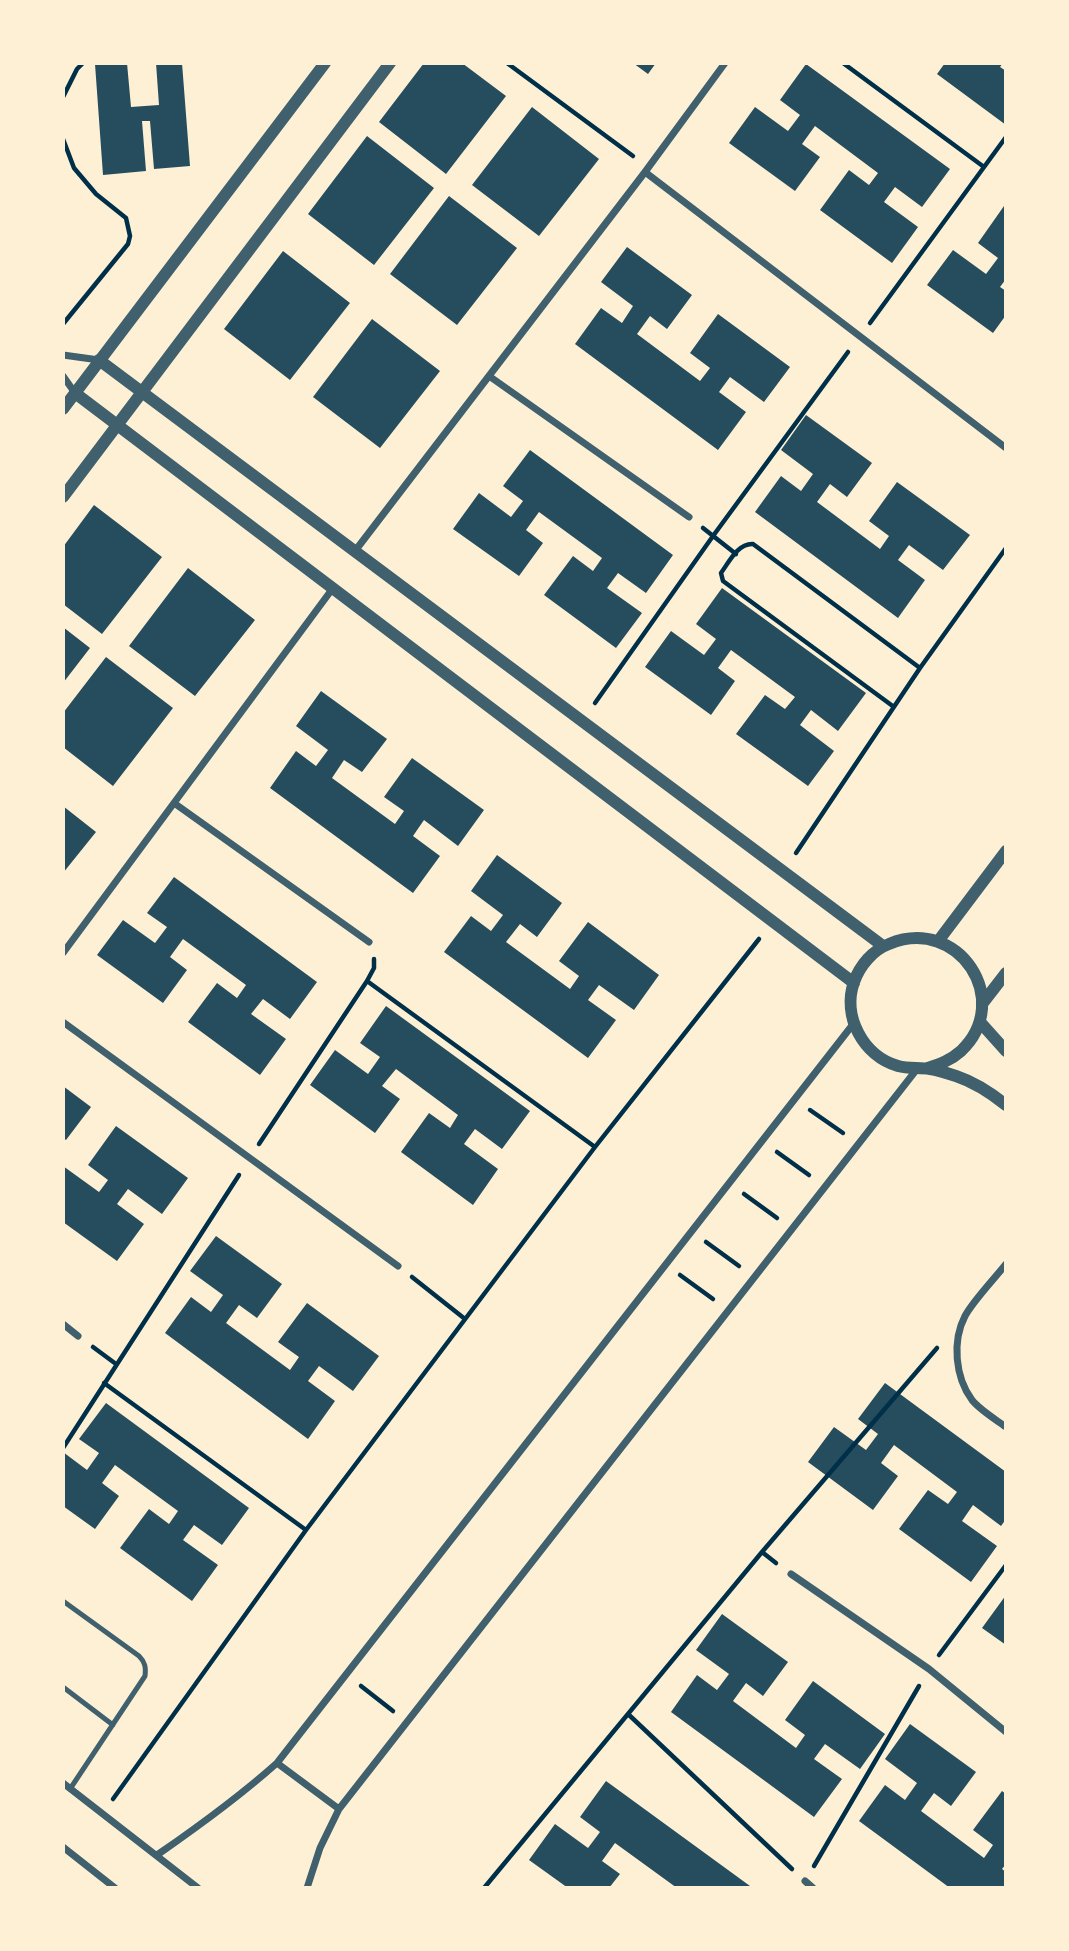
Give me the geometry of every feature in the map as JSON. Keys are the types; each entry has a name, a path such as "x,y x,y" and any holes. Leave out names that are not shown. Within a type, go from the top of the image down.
{"street":[{"path":"63,409 325,63"},
{"path":"63,497 390,63"},
{"path":"355,551 647,170 725,63"},
{"path":"647,170 1006,448"},
{"path":"63,355 99,360 883,946"},
{"path":"63,376 75,393 854,983"},
{"path":"489,376 689,517"},
{"path":"63,953 333,589"},
{"path":"174,803 369,942"},
{"path":"939,940 1006,850"},
{"path":"307,1888 320,1848 339,1809 858,1144 923,1069 945,1062 960,1052 972,1038 979,1022 982,1004 978,980 969,963 956,950 939,940 920,937 901,939 883,946 870,956 860,968 851,998 854,1023 867,1047 881,1059 898,1066 923,1069 958,1077 987,1091 1006,1105"},
{"path":"982,1004 1006,972"},
{"path":"63,1022 398,1266"},
{"path":"979,1022 1006,1051"},
{"path":"157,1855 244,1793 277,1763 854,1023"},
{"path":"1006,1264 965,1315 958,1337 957,1359 962,1381 972,1401 1006,1427"},
{"path":"63,1324 78,1336"},
{"path":"791,1574 929,1669 1006,1732"},
{"path":"277,1763 339,1809"},
{"path":"66,1786 198,1888"},
{"path":"63,1847 115,1888"},
{"path":"805,1881 813,1888"}],"lane":[{"path":"63,1601 144,1661 146,1668 145,1676 113,1724 66,1786"},
{"path":"63,1687 113,1724"}],"path":[{"path":"63,97 77,69 83,63"},
{"path":"507,63 647,170"},
{"path":"843,63 984,167"},
{"path":"582,721 713,536 1006,137"},
{"path":"63,139 74,168 96,194 126,218 130,236 128,244 63,324"},
{"path":"689,517 736,554"},
{"path":"894,707 723,581 721,573 745,544 753,544 920,668"},
{"path":"784,872 920,668 1006,548"},
{"path":"102,1814 306,1530 595,1147 772,922"},
{"path":"63,1448 367,981 595,1147"},
{"path":"795,1099 858,1144"},
{"path":"762,1141 825,1187"},
{"path":"729,1183 792,1229"},
{"path":"692,1231 754,1277"},
{"path":"666,1264 729,1310"},
{"path":"398,1266 465,1319"},
{"path":"78,1336 116,1364"},
{"path":"484,1888 762,1552 939,1346"},
{"path":"104,1383 306,1530"},
{"path":"628,1714 805,1881 929,1669 1006,1565"},
{"path":"345,1675 407,1722"}],"building":[{"path":"127,63 131,107 159,105 156,63 182,63 190,166 154,169 150,121 142,121 146,171 103,175 95,64"},
{"path":"424,63 462,63 506,96 446,174 379,122"},
{"path":"633,63 656,63 648,74"},
{"path":"945,63 1003,63 1000,67 1006,71 1006,125 937,74"},
{"path":"806,64 950,169 922,207 895,187 884,202 918,227 892,263 820,210 849,170 869,185 878,173 815,126 802,144 820,157 795,191 729,143 755,107 788,131 800,115 780,100"},
{"path":"532,107 599,159 539,236 472,185"},
{"path":"367,136 434,188 374,265 308,214"},
{"path":"449,196 517,248 457,325 390,274"},
{"path":"1004,206 1006,279 1000,287 1006,291 1006,315 993,333 927,285 953,250 986,274 998,258 978,243"},
{"path":"627,247 692,295 667,329 650,316 637,334 700,381 710,368 690,353 718,314 790,367 764,402 730,377 719,392 746,412 718,450 575,344 601,308 622,323 633,306 601,282"},
{"path":"283,251 350,303 290,380 224,329"},
{"path":"372,319 440,371 380,448 313,397"},
{"path":"806,415 872,463 847,497 830,484 817,502 880,549 889,536 869,521 897,482 970,535 943,570 909,545 898,560 925,580 898,618 755,512 781,476 801,491 813,474 781,450"},
{"path":"530,450 673,555 646,593 618,573 607,588 642,613 616,648 544,595 573,556 593,571 602,558 539,512 526,530 543,543 519,576 453,529 479,493 511,517 523,501 503,486"},
{"path":"94,505 162,557 102,634 63,604 63,547"},
{"path":"188,568 255,620 195,696 129,646"},
{"path":"722,588 866,693 838,731 811,710 800,725 834,751 808,786 736,734 765,695 785,709 795,697 731,650 718,668 735,681 711,715 645,667 671,631 704,655 716,639 696,624"},
{"path":"63,627 90,648 63,683"},
{"path":"106,657 173,708 113,786 63,747 63,713"},
{"path":"321,691 387,739 362,772 344,760 332,778 395,824 404,811 384,797 412,758 484,810 458,846 424,820 413,836 440,856 413,893 270,788 296,751 316,766 328,750 296,726"},
{"path":"63,806 96,832 63,873"},
{"path":"497,855 562,903 537,937 520,924 506,942 570,989 579,976 559,961 588,922 659,975 634,1010 599,985 588,1000 616,1020 588,1058 444,952 471,916 491,931 503,915 471,891"},
{"path":"174,877 317,982 290,1019 263,999 251,1014 286,1039 260,1075 188,1022 217,983 237,998 246,985 183,939 170,957 187,970 163,1003 97,955 123,920 155,943 167,927 147,913"},
{"path":"386,1006 530,1111 502,1149 475,1129 464,1144 498,1169 473,1205 401,1152 429,1113 450,1128 458,1115 396,1069 382,1086 400,1099 375,1133 310,1085 335,1050 368,1074 380,1057 360,1043"},
{"path":"63,1086 91,1107 66,1140 63,1138"},
{"path":"116,1126 188,1178 162,1214 128,1189 117,1204 144,1224 117,1261 63,1222 63,1166 99,1192 108,1180 88,1165"},
{"path":"216,1236 282,1284 257,1318 239,1305 226,1323 290,1370 299,1357 278,1342 307,1303 379,1356 353,1391 319,1366 308,1381 335,1401 308,1439 165,1333 191,1297 211,1312 223,1295 190,1271"},
{"path":"885,1383 1006,1472 1006,1519 1001,1526 973,1505 962,1521 997,1546 971,1582 899,1529 928,1490 948,1504 957,1492 894,1445 881,1463 898,1476 873,1510 808,1462 834,1427 866,1450 878,1434 858,1419"},
{"path":"106,1403 249,1508 222,1545 194,1525 183,1540 218,1565 192,1601 120,1548 149,1509 169,1524 178,1511 115,1465 102,1483 119,1496 95,1529 63,1506 63,1452 87,1470 99,1453 79,1439"},
{"path":"1006,1595 1006,1645 982,1628"},
{"path":"722,1614 788,1662 763,1696 746,1683 733,1701 796,1748 805,1735 785,1720 813,1681 885,1734 860,1769 825,1744 814,1759 842,1779 814,1817 671,1712 697,1675 717,1690 729,1674 696,1650"},
{"path":"910,1724 976,1772 951,1806 934,1793 921,1811 984,1858 993,1845 973,1830 1002,1791 1006,1794 1006,1864 1002,1869 1006,1872 1006,1888 950,1888 859,1821 885,1785 905,1800 917,1783 885,1759"},
{"path":"606,1781 750,1886 749,1888 677,1888 615,1843 602,1861 620,1874 609,1888 568,1888 529,1860 555,1824 588,1848 600,1832 580,1817"}]}
